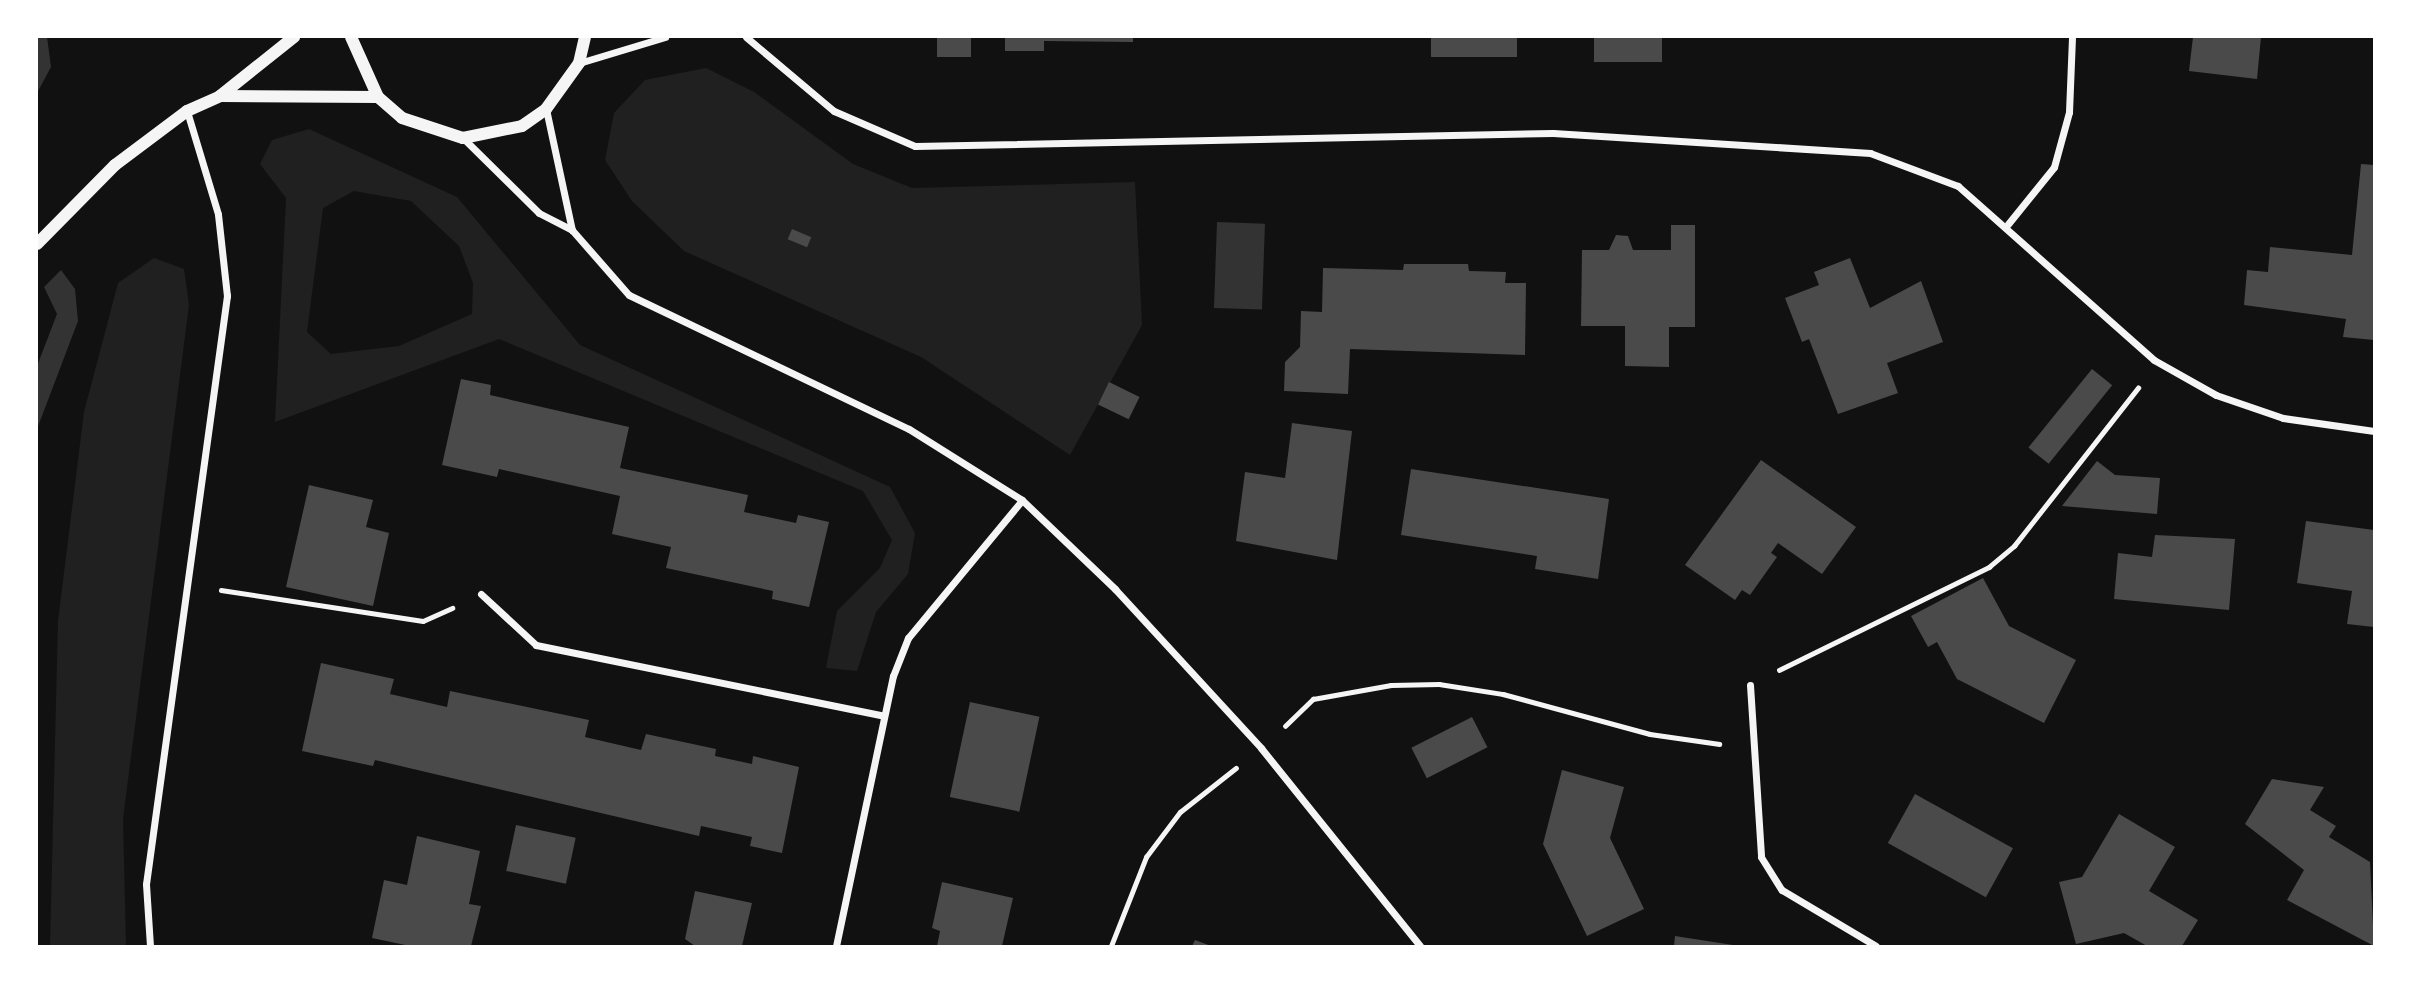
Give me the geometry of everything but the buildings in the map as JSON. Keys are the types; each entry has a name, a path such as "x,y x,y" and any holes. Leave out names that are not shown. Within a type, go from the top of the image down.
{"street":[{"path":"37,244 115,165 187,111 220,96 294,37"},
{"path":"351,37 378,97 402,118 463,138 539,213 572,230 599,265 641,302 909,429 1022,500 1115,589 1261,748 1420,946"},
{"path":"463,138 522,126 546,109 579,64 585,37"},
{"path":"579,64 665,37"},
{"path":"746,37 834,111 915,146 1553,133 1747,141 1870,153 1913,166 1958,186 2008,224 2158,363 2216,395 2283,418 2374,431"},
{"path":"2008,224 2054,167 2069,112 2072,37"},
{"path":"220,96 378,97"},
{"path":"546,109 572,230"},
{"path":"150,946 146,884 227,296 218,214 187,111"},
{"path":"836,946 893,676 926,610 1022,500"},
{"path":"481,594 536,645 884,716"},
{"path":"1750,685 1761,857 1782,890 1875,946"}],"path":[{"path":"1750,685 1989,567 2014,546 2158,363"},
{"path":"186,584 424,621 481,594"},
{"path":"1111,946 1146,857 1180,813 1261,748 1313,699 1391,685 1439,684 1503,694 1650,734 1755,748"}],"shaded area":[{"path":"37,37 47,37 51,67 37,93"},
{"path":"706,68 754,92 853,164 912,188 1135,182 1142,325 1070,455 921,357 684,251 632,201 605,160 614,113 645,80"},
{"path":"309,129 457,197 580,345 890,487 915,533 908,574 876,612 857,671 826,668 837,611 880,568 892,540 863,491 499,339 275,422 286,198 260,164 272,140","holes":["354,191 411,201 459,246 473,283 472,314 399,346 331,354 307,332 323,208"]},
{"path":"1217,222 1265,224 1262,310 1214,308"},
{"path":"154,258 184,269 189,305 123,819 126,946 50,946 58,621 84,412 118,283"},
{"path":"61,270 75,289 78,321 37,429 37,366 57,314 44,287"}]}
